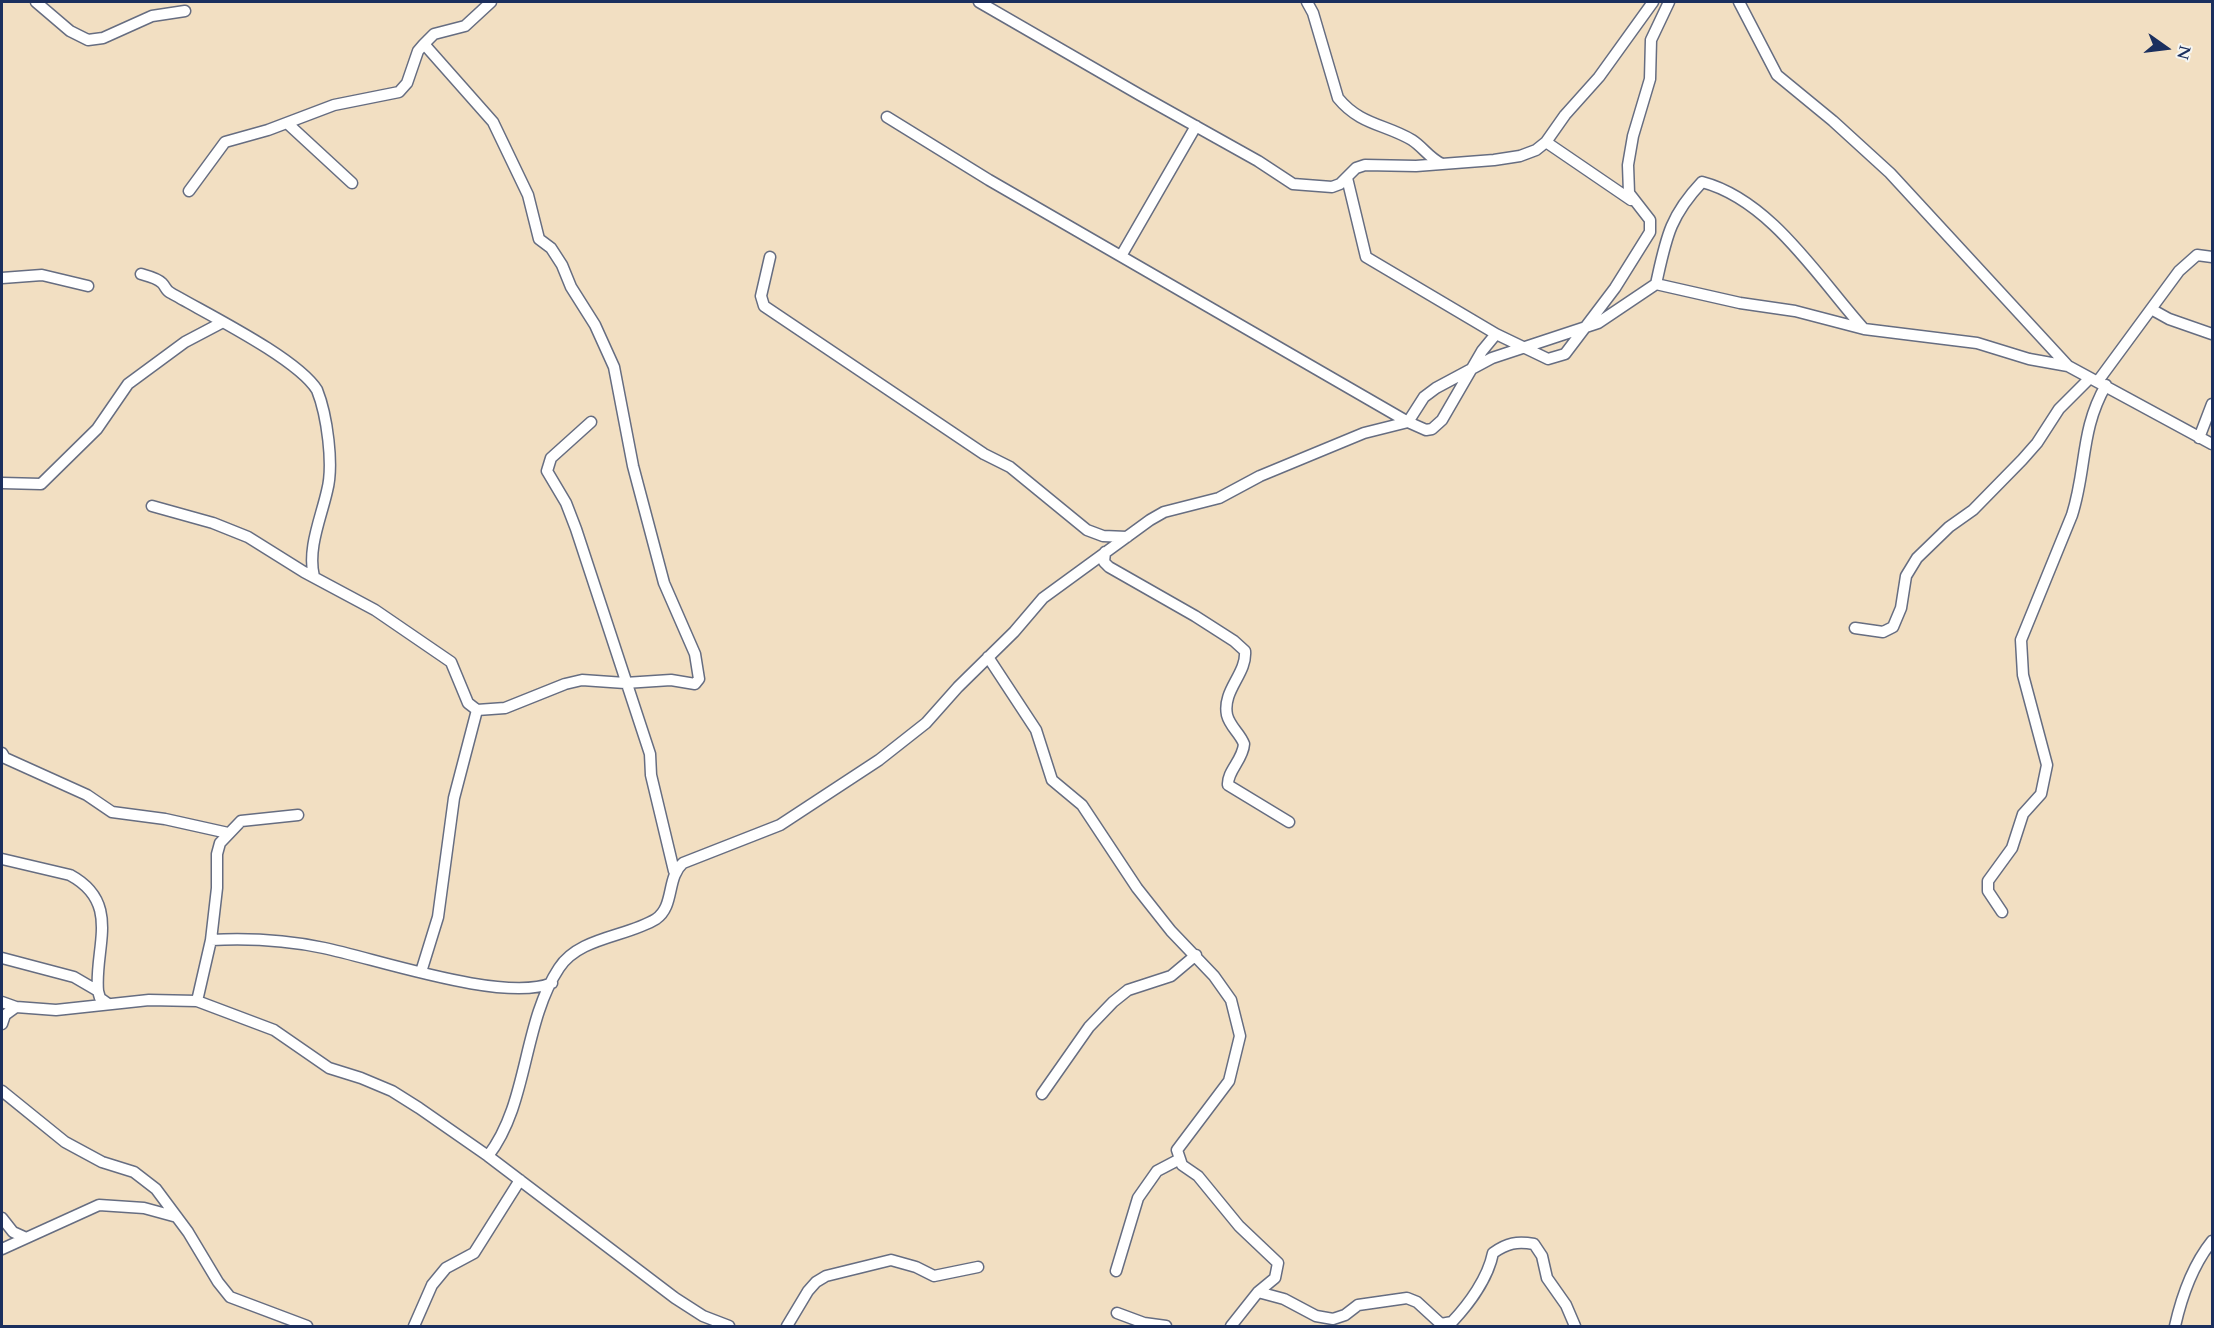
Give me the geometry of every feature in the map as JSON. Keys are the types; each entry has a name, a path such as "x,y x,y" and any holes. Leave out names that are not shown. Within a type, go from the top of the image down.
{"street":[{"path":"36,2 70,31 88,40 103,38 152,16 185,11"},
{"path":"189,191 225,142 287,123 334,105 399,92 407,83 417,51 423,44 434,34 465,26 491,2"},
{"path":"978,2 1293,184 1332,187 1347,178 1360,166 1442,164 1510,158 1536,150 1546,142 1565,115 1599,77 1653,2"},
{"path":"1307,2 1313,13 1338,98 1371,124 1416,142 1426,155 1442,164"},
{"path":"1631,200 1627,185 1632,136 1650,79 1651,40 1669,2"},
{"path":"1739,2 1777,75 1833,121 1890,173 2068,366"},
{"path":"152,506 197,518 248,537 375,610 451,662 468,703 477,710 504,708 565,684 582,680 625,683 671,680 695,684 699,679 695,654 664,583 633,466 614,367 595,325 571,287 562,265 551,248 539,238 528,195 493,122 423,44"},
{"path":"887,117 1121,256 1408,422 1426,430 1437,425 1496,334"},
{"path":"287,123 352,183"},
{"path":"1121,256 1196,126"},
{"path":"1347,178 1361,245 1366,257 1496,334 1525,346 1542,357 1559,357 1567,352 1616,288 1650,232 1650,220 1631,200 1546,142"},
{"path":"674,871 697,856 780,825 843,785 926,723 1014,632 1044,597 1164,512 1219,498 1260,476 1364,433 1408,422 1424,397 1472,369 1525,346 1578,330 1588,324 1598,323 1656,284 1673,217 1702,182 1713,185 1748,206 1772,225 1812,265 1864,329"},
{"path":"1855,628 1883,632 1893,627 1901,608 1906,576 1917,558 1949,527 1973,510 2015,468 2037,443 2059,409 2098,382 2179,271 2197,255 2212,257"},
{"path":"770,257 761,296 764,306 984,454 1010,467 1087,530 1103,536 1127,537"},
{"path":"141,274 160,281 168,292 206,310 312,381 321,399 330,464 328,489 312,554 314,577"},
{"path":"2,278 42,275 88,286"},
{"path":"1656,284 1740,303 1795,310 1864,329 1977,343 2029,359 2068,366 2212,444"},
{"path":"2151,309 2169,319 2212,334"},
{"path":"2,483 41,484 97,429 128,384 185,342 223,322"},
{"path":"2002,912 1988,891 1988,881 2012,848 2023,814 2041,794 2047,765 2023,675 2021,640 2079,495 2089,420 2098,382"},
{"path":"2199,438 2212,404"},
{"path":"488,1156 499,1141 552,983 564,962 575,954 650,922 661,914 668,903 674,871 651,775 650,754 573,520 547,471 551,458 591,422"},
{"path":"1105,552 1104,562 1109,567 1195,616 1234,641 1245,651 1243,664 1227,695 1229,721 1244,744 1239,762 1229,776 1228,785 1289,822"},
{"path":"988,657 1036,730 1052,780 1082,805 1137,888 1171,931 1196,955 1231,1000 1240,1036 1229,1081 1177,1150 1178,1160 1198,1176 1239,1226 1276,1259 1279,1267 1278,1273 1258,1292 1231,1326"},
{"path":"421,972 438,917 448,854 449,822 477,710"},
{"path":"2,753 5,758 38,775 87,795 112,812 165,819 228,833"},
{"path":"197,1001 211,940 217,888 217,854 220,843 241,821 298,815"},
{"path":"2,859 70,875 88,888 101,912 103,924 98,991 100,998 107,1003"},
{"path":"211,940 256,938 282,941 324,948 421,972 519,990 552,983"},
{"path":"1042,1094 1089,1027 1113,1002 1128,990 1171,976 1196,955"},
{"path":"2,958 74,977 98,991"},
{"path":"2,1002 16,1007 75,1009 148,999 197,1001 274,1030 329,1068 392,1091 488,1156 675,1298 703,1316 729,1326"},
{"path":"2,1024 5,1015 16,1007"},
{"path":"2,1091 65,1142 102,1162 141,1177 156,1190 177,1217 230,1297 307,1326"},
{"path":"1116,1271 1138,1197 1157,1171 1178,1160"},
{"path":"414,1326 432,1285 446,1268 474,1253 520,1180"},
{"path":"2,1249 24,1237 49,1230 99,1205 144,1208 177,1217"},
{"path":"2,1218 14,1232 24,1237"},
{"path":"1258,1292 1284,1299 1316,1316 1333,1319 1346,1315 1358,1305 1407,1298 1417,1302 1441,1324 1452,1322 1473,1297 1491,1263 1493,1253 1504,1245 1520,1241 1534,1244 1542,1256 1547,1278 1566,1305 1575,1326"},
{"path":"2175,1326 2185,1288 2212,1241"},
{"path":"788,1326 808,1291 826,1276 891,1260 916,1267 934,1276 978,1267"},
{"path":"1117,1313 1144,1323 1166,1326"}]}
